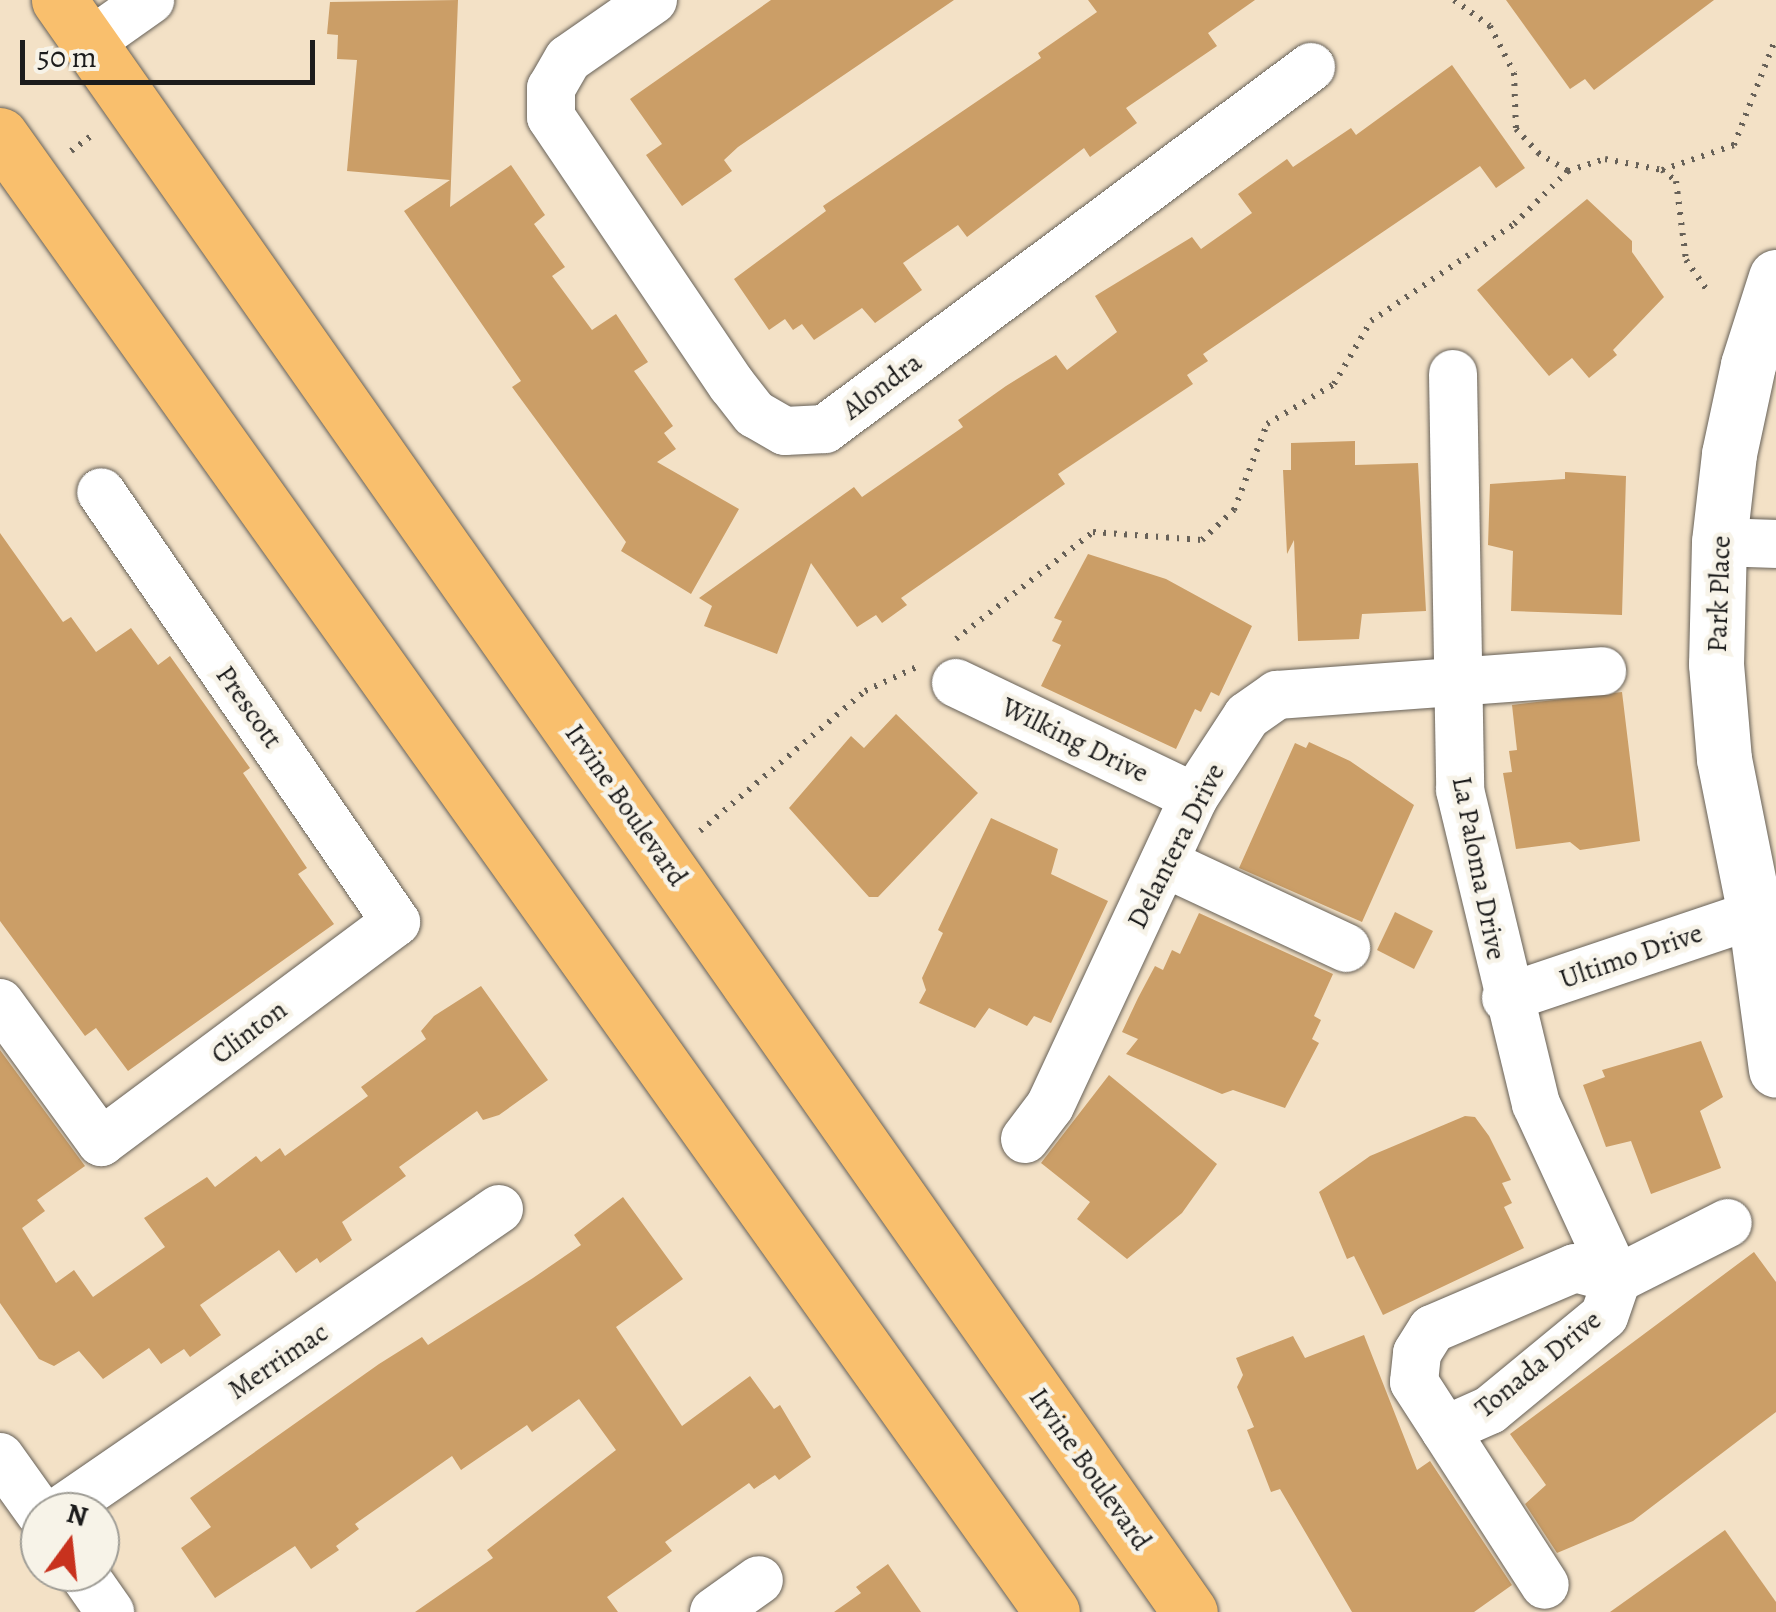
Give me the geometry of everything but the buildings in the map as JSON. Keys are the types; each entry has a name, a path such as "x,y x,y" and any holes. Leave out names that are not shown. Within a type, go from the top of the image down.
{"main road":[{"name":"Irvine Boulevard","path":"74,21 1190,1612"},
{"path":"0,135 1052,1612"}],"street":[{"path":"74,21 150,0"},
{"name":"Alondra","path":"653,0 568,59 551,88 551,117 732,385 755,414 785,431 825,429 1311,67"},
{"name":"Park Place","path":"1776,277 1748,366 1719,542 1716,664 1724,759 1766,938 1776,1070"},
{"name":"La Paloma Drive","path":"1454,374 1454,680 1460,790 1506,998 1536,1104 1617,1279"},
{"name":"Prescott","path":"101,492 396,922"},
{"path":"1719,542 1776,544"},
{"name":"Wilking Drive","path":"942,665 1194,797"},
{"name":"Delantera Drive","path":"1025,1139 1050,1106 1194,797 1248,716 1277,695 1602,671"},
{"path":"1164,863 1346,948"},
{"name":"Clinton","path":"0,1003 101,1142 396,922"},
{"name":"Ultimo Drive","path":"1506,998 1766,938"},
{"name":"Merrimac","path":"87,1492 498,1210"},
{"path":"1445,1430 1414,1382 1417,1352 1432,1329 1576,1268 1617,1279 1728,1223"},
{"name":"Tonada Drive","path":"1546,1585 1445,1430 1490,1410 1604,1316 1617,1279"},
{"path":"0,1457 25,1492"},
{"path":"714,1612 759,1580"}],"path":[{"path":"1454,0 1490,26 1514,73 1516,128 1538,153 1568,171"},
{"path":"1662,170 1734,145 1776,38"},
{"path":"71,151 105,126"},
{"path":"700,831 865,691 942,665 1092,532 1202,540 1234,510 1267,424 1334,384 1371,321 1514,224 1568,171 1604,159 1662,170 1676,181 1686,260 1709,294"}]}
